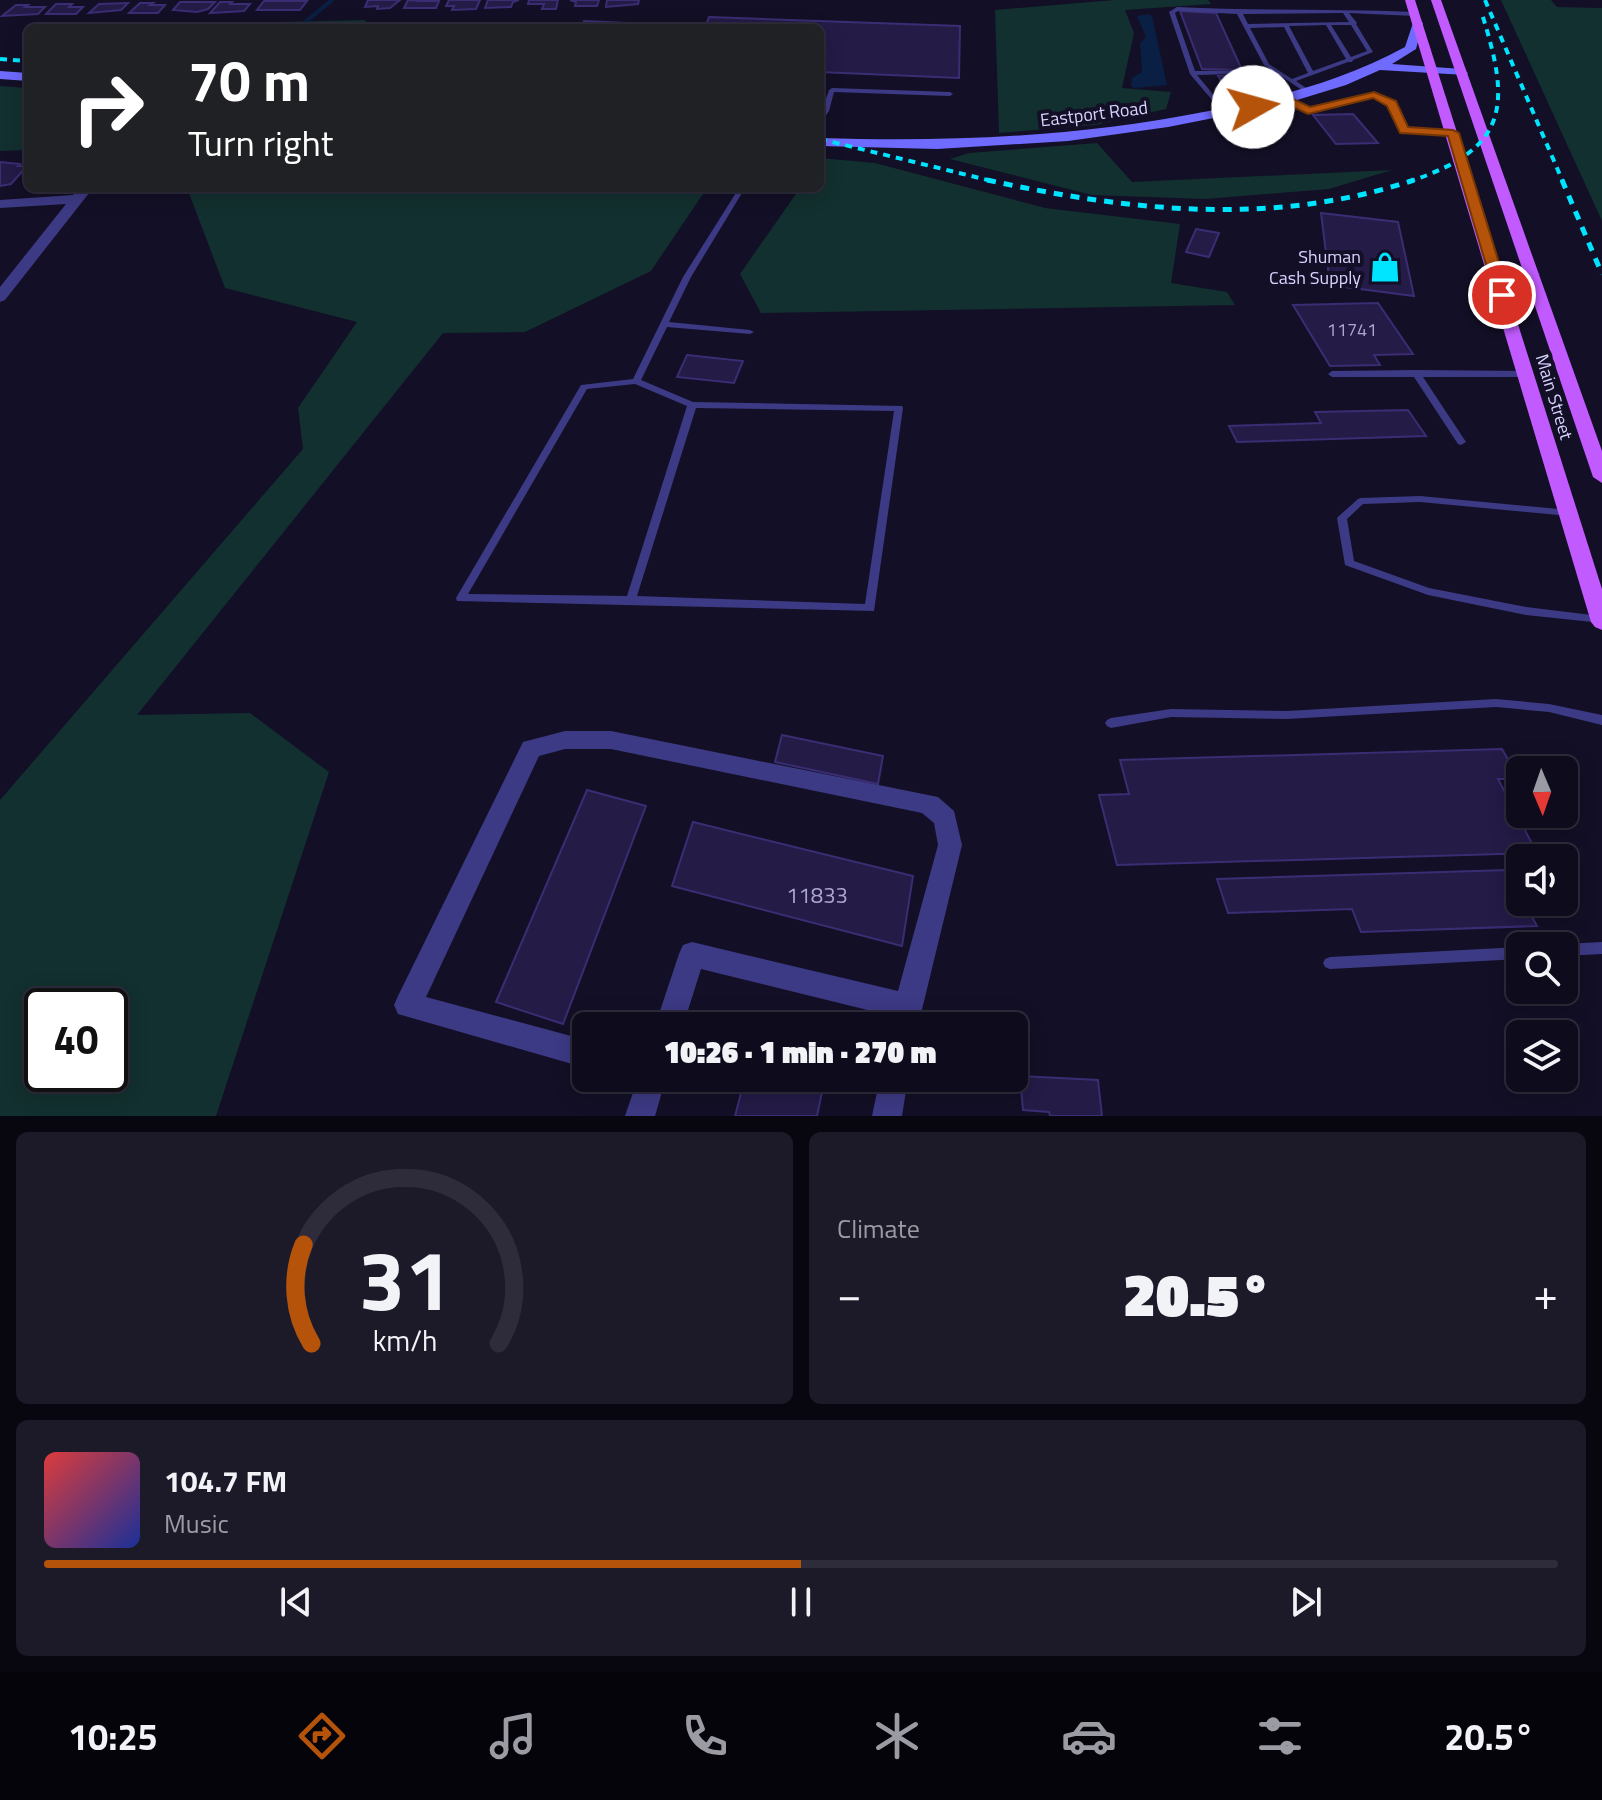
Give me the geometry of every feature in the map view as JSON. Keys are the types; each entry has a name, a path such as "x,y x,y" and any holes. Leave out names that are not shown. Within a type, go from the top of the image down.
{"main road":[{"name":"Main Street","path":"1436,0 1602,477"},
{"name":"Main Street","path":"1414,12 1602,621"}],"street":[{"path":"1379,66 1410,49 1414,12"},
{"name":"Eastport Road","path":"824,142 937,145 1116,131 1287,99 1367,73 1379,66 1463,76"},
{"name":"Eastport Road","path":"1367,73 1434,73"},
{"path":"0,75 24,77"},
{"path":"0,201 33,201 82,194"},
{"path":"0,297 82,194"},
{"path":"0,213 66,213"},
{"path":"1494,269 1532,274"},
{"path":"572,1050 408,1005 531,749 565,740 611,740 929,804 945,818 950,845 907,1012"},
{"path":"673,1012 692,954 892,1012"},
{"path":"640,1116 648,1092"},
{"path":"887,1116 891,1092"}],"lane":[{"path":"1225,112 1193,73 1172,12 1209,9 1239,12 1414,12"},
{"path":"1291,81 1370,52 1345,11"},
{"path":"1239,12 1267,65 1310,93"},
{"path":"1246,26 1354,23"},
{"path":"1328,24 1350,61"},
{"path":"1286,25 1312,74"},
{"path":"1193,73 1277,72"},
{"path":"824,114 832,90 950,94"},
{"path":"1287,99 1308,111 1374,95 1392,104 1404,130 1453,133"},
{"path":"636,381 687,277 740,192"},
{"path":"664,324 750,332"},
{"path":"1416,373 1461,442"},
{"path":"1332,374 1526,374"},
{"path":"636,381 692,405 899,408 870,608 461,598 584,387 636,381"},
{"path":"631,600 692,405"},
{"path":"1569,513 1420,499 1361,501 1342,518 1349,563 1428,591 1526,611 1602,621"},
{"path":"1111,723 1171,713 1287,715 1496,703 1549,708 1602,720"},
{"path":"1578,949 1602,948"},
{"path":"1330,963 1506,954"}],"green space":[{"path":"1115,0 1208,0 1211,4 1125,10 1134,33 1122,88 1171,92 1166,109 1095,125 999,133 995,10"},
{"path":"1501,0 1551,0 1557,7 1602,8 1602,221"},
{"path":"366,20 364,24 194,24"},
{"path":"0,86 24,88 24,150 0,151"},
{"path":"1097,143 1132,182 1392,170 1329,189 1205,199 1092,195 950,159 969,153"},
{"path":"824,158 875,163 1045,208 1180,224 1171,283 1227,292 1235,305 761,313 740,274 797,192 824,192"},
{"path":"189,192 704,192 651,271 525,332 443,333 137,715 250,713 329,772 216,1116 0,1116 0,800 303,449 298,408 357,322 225,288"}],"water":[{"path":"1137,16 1152,16 1167,85 1135,88 1131,86 1132,78 1142,72 1140,43 1146,37"}],"building":[{"path":"368,0 400,0 390,8 377,9 378,6 365,7"},
{"path":"408,0 439,1 436,8 404,8"},
{"path":"449,0 480,0 476,9 452,10 454,6 446,6"},
{"path":"488,0 519,0 513,2 511,7 485,8"},
{"path":"529,0 558,0 556,9 542,9 544,4 528,4"},
{"path":"570,0 599,0 597,6 575,6 576,2"},
{"path":"607,0 639,0 638,4 606,7"},
{"path":"264,1 307,1 300,10 257,10"},
{"path":"180,2 215,2 208,9 197,12 173,10"},
{"path":"220,2 250,4 244,11 210,13"},
{"path":"128,3 121,10 89,13 99,4"},
{"path":"140,3 165,5 158,13 129,13"},
{"path":"56,4 83,7 76,14 46,14"},
{"path":"16,5 45,7 38,14 2,16"},
{"path":"1180,11 1216,13 1242,70 1202,69"},
{"path":"709,17 960,26 959,78 824,72 824,24 706,24"},
{"path":"584,21 650,24 582,24"},
{"path":"1218,76 1246,76 1257,93 1229,93"},
{"path":"1353,114 1378,143 1336,144 1313,115"},
{"path":"0,162 24,166 11,184 0,186"},
{"path":"1321,213 1398,222 1414,296 1330,285"},
{"path":"1196,229 1219,233 1209,257 1186,252"},
{"path":"1378,303 1413,354 1374,355 1380,365 1330,366 1293,305"},
{"path":"687,355 743,361 734,383 677,377"},
{"path":"1408,410 1426,436 1237,442 1229,426 1321,423 1315,412"},
{"path":"782,735 883,756 878,784 775,762"},
{"path":"1502,749 1506,756 1506,779 1498,779 1506,794 1506,828 1524,828 1532,844 1506,844 1506,854 1117,865 1099,795 1129,794 1120,760"},
{"path":"587,790 646,806 563,1024 496,1002"},
{"path":"693,822 913,876 902,946 672,886"},
{"path":"1506,870 1506,916 1532,916 1537,926 1361,932 1352,909 1228,913 1217,879"},
{"path":"1028,1076 1098,1080 1102,1116 1050,1116 1049,1112 1023,1110 1021,1092 1028,1092"},
{"path":"741,1092 822,1092 817,1116 735,1116"}],"waterway":[{"path":"303,24 332,0"}],"railway":[{"path":"1485,0 1563,182"},
{"path":"1411,181 1466,155 1483,139 1494,120 1498,99 1497,74 1482,14"},
{"path":"0,59 24,61"},
{"path":"824,140 992,181"},
{"path":"987,180 992,181"},
{"path":"1562,180 1602,274"},
{"path":"992,181 1094,200 1148,206 1255,209 1361,195 1411,181"},
{"path":"992,181 996,182"}],"place":[{"name":"Shuman Cash Supply","path":"1385,267"}],"route":[{"path":"1253,107 1287,99 1308,111 1374,95 1392,104 1404,130 1453,133 1502,295"}]}
